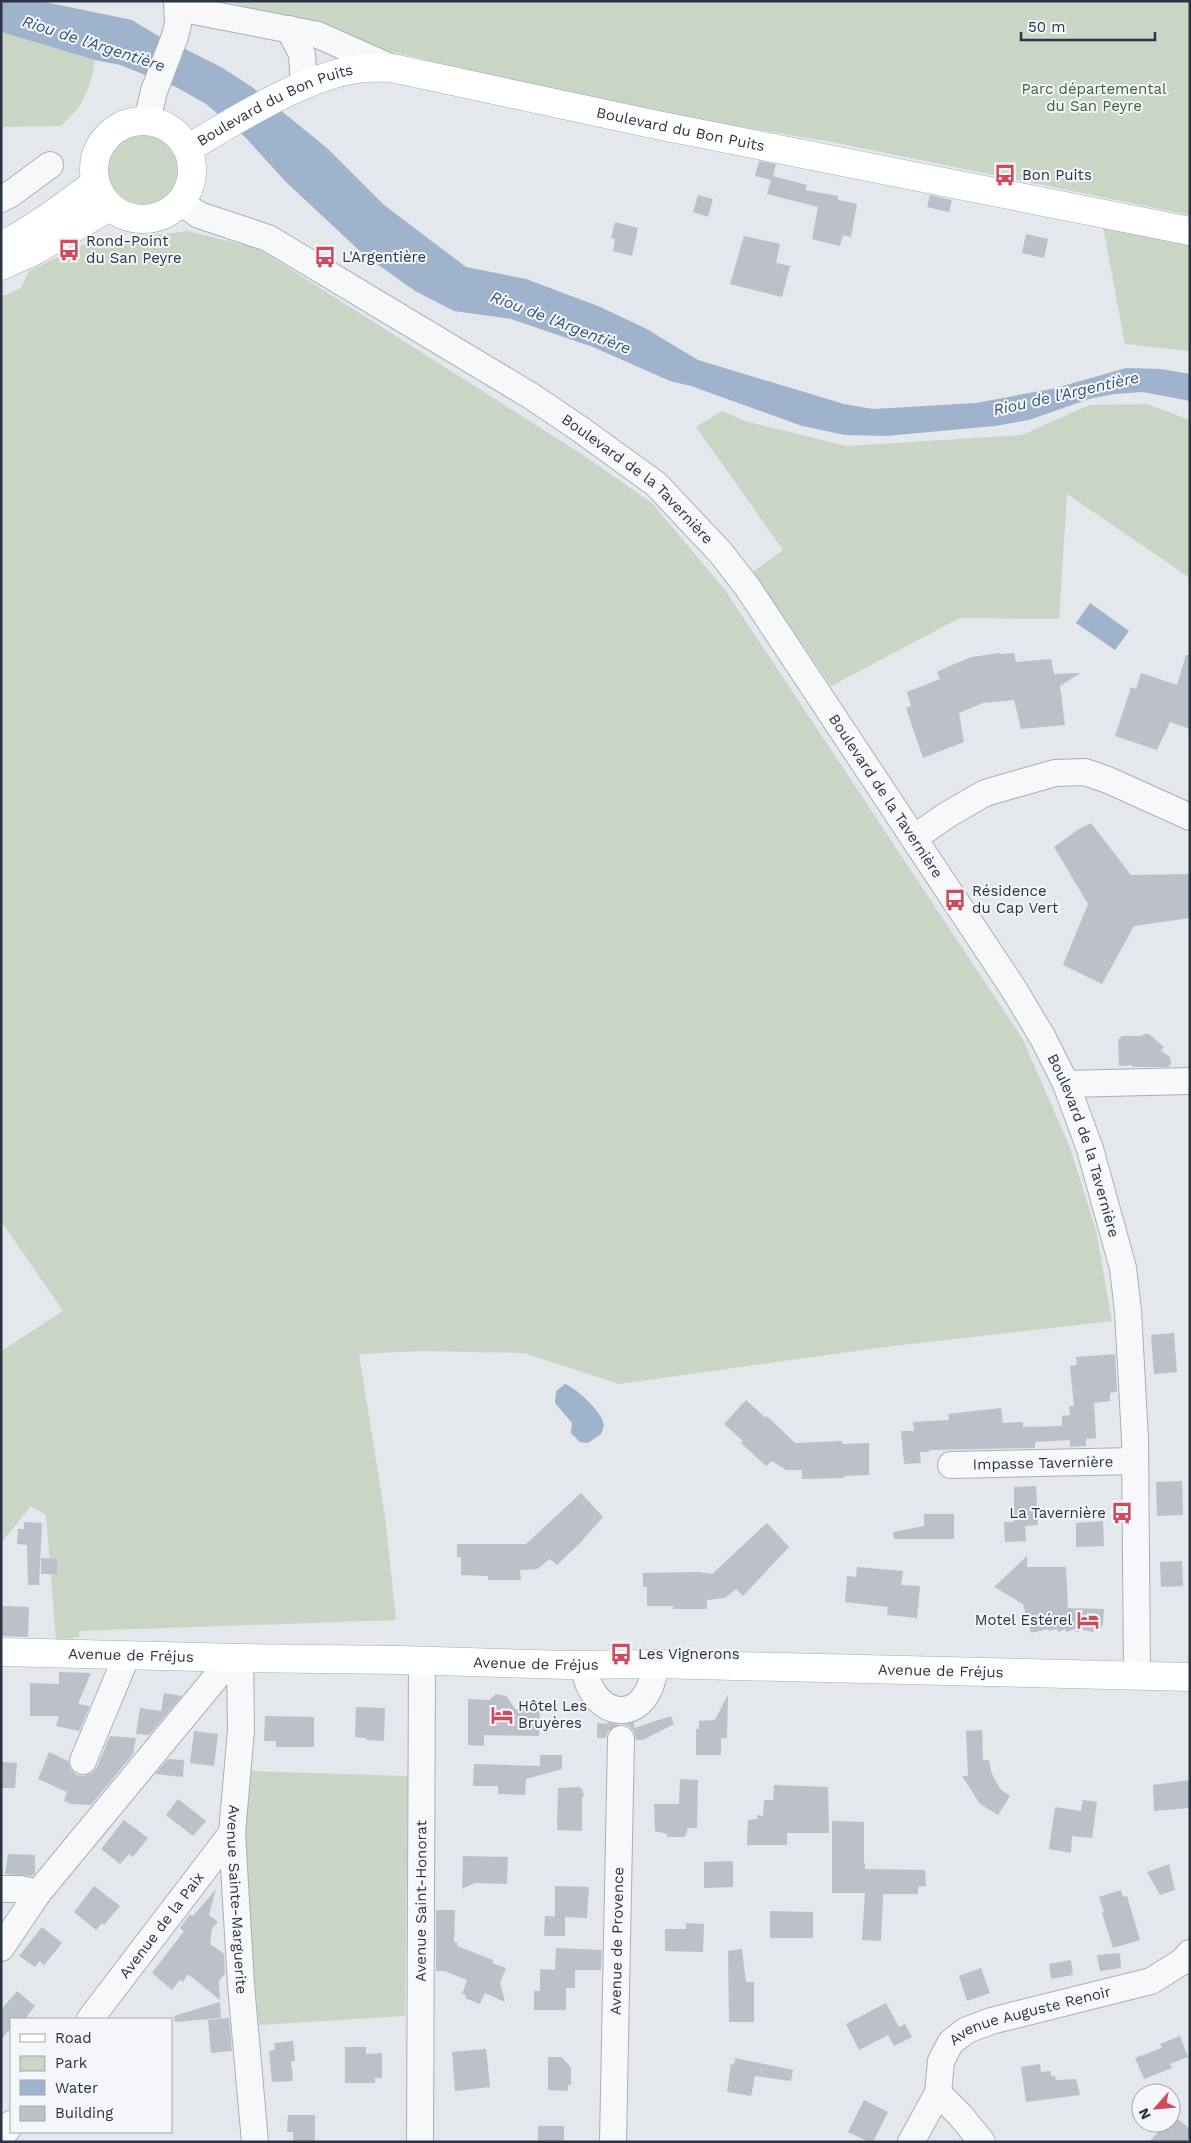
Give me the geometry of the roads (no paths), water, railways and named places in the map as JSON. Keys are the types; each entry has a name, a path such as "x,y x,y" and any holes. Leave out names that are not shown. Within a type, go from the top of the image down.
{"main road":[{"name":"Boulevard du Bon Puits","path":"187,149 296,89 357,69 392,68 657,125 1190,232"},
{"path":"147,121 163,126 177,135 187,149 191,163 191,177 188,190 180,202 169,212 154,218 138,219 123,216 110,207 101,196 95,183 94,166 98,151 107,137 120,127 133,122 147,121"},
{"path":"1,246 56,212 95,183"},
{"path":"1,266 36,250 110,207"},
{"name":"Avenue de Fréjus","path":"1,1652 584,1665 654,1664 1190,1677"}],"street":[{"path":"147,121 154,91 175,36 178,24 178,4 318,35 392,68"},
{"path":"289,29 302,54 296,89"},
{"path":"1,199 50,165"},
{"name":"Boulevard de la Tavernière","path":"180,202 199,215 268,238 531,396 656,484 721,553 748,588 1013,988 1043,1038 1066,1084 1090,1149 1123,1268 1128,1311 1135,1461 1136,1676"},
{"path":"914,838 947,815 985,793 1055,774 1085,772 1108,780 1190,817"},
{"path":"1066,1084 1190,1081"},
{"name":"Impasse Tavernière","path":"951,1465 1135,1461"},
{"path":"83,1761 127,1656"},
{"path":"1,1948 38,1893 218,1675 240,1658"},
{"name":"Avenue Sainte-Marguerite","path":"240,1658 241,1730 232,1833 241,1985 255,2142"},
{"name":"Avenue Saint-Honorat","path":"420,2142 422,1661"},
{"path":"584,1665 585,1679 593,1693 621,1723 631,1709 640,1704 648,1694 653,1680 654,1664"},
{"name":"Avenue de Provence","path":"613,2142 621,1723"},
{"name":"Avenue de la Paix","path":"91,2018 232,1833"},
{"path":"1,1889 38,1893"},
{"name":"Avenue Auguste Renoir","path":"938,2093 941,2061 951,2042 967,2030 992,2021 1151,1981 1182,1961 1190,1953"},
{"path":"911,2142 938,2093 960,2115 982,2142"},
{"path":"1,2137 10,2125"}],"water":[{"name":"Riou de l'Argentière","path":"1,1 40,1 132,20 155,34 221,67 252,87 327,148 384,205 466,267 526,279 598,306 645,328 698,360 844,404 873,409 976,403 1056,388 1126,368 1161,369 1190,374 1190,401 1143,392 1114,394 1089,399 1029,420 995,426 886,436 845,435 802,426 691,386 670,381 593,347 511,319 454,311 415,291 363,254 286,182 245,137 206,104 176,87 120,65 95,60 1,32"},
{"path":"1090,603 1129,631 1115,650 1076,623"},
{"path":"565,1384 587,1400 601,1417 604,1428 601,1434 588,1443 580,1442 571,1433 572,1423 555,1403 556,1391"}],"place":[{"name":"Bon Puits","path":"1005,175"},
{"name":"Rond-Point du San Peyre","path":"69,250"},
{"name":"L'Argentière","path":"325,257"},
{"name":"Résidence du Cap Vert","path":"955,900"},
{"name":"La Tavernière","path":"1122,1513"},
{"name":"Motel Estérel","path":"1088,1620"},
{"name":"Les Vignerons","path":"621,1654"},
{"name":"Hôtel Les Bruyères","path":"502,1715"}],"park label":[{"name":"Parc départemental du San Peyre","path":"1094,98"}]}
